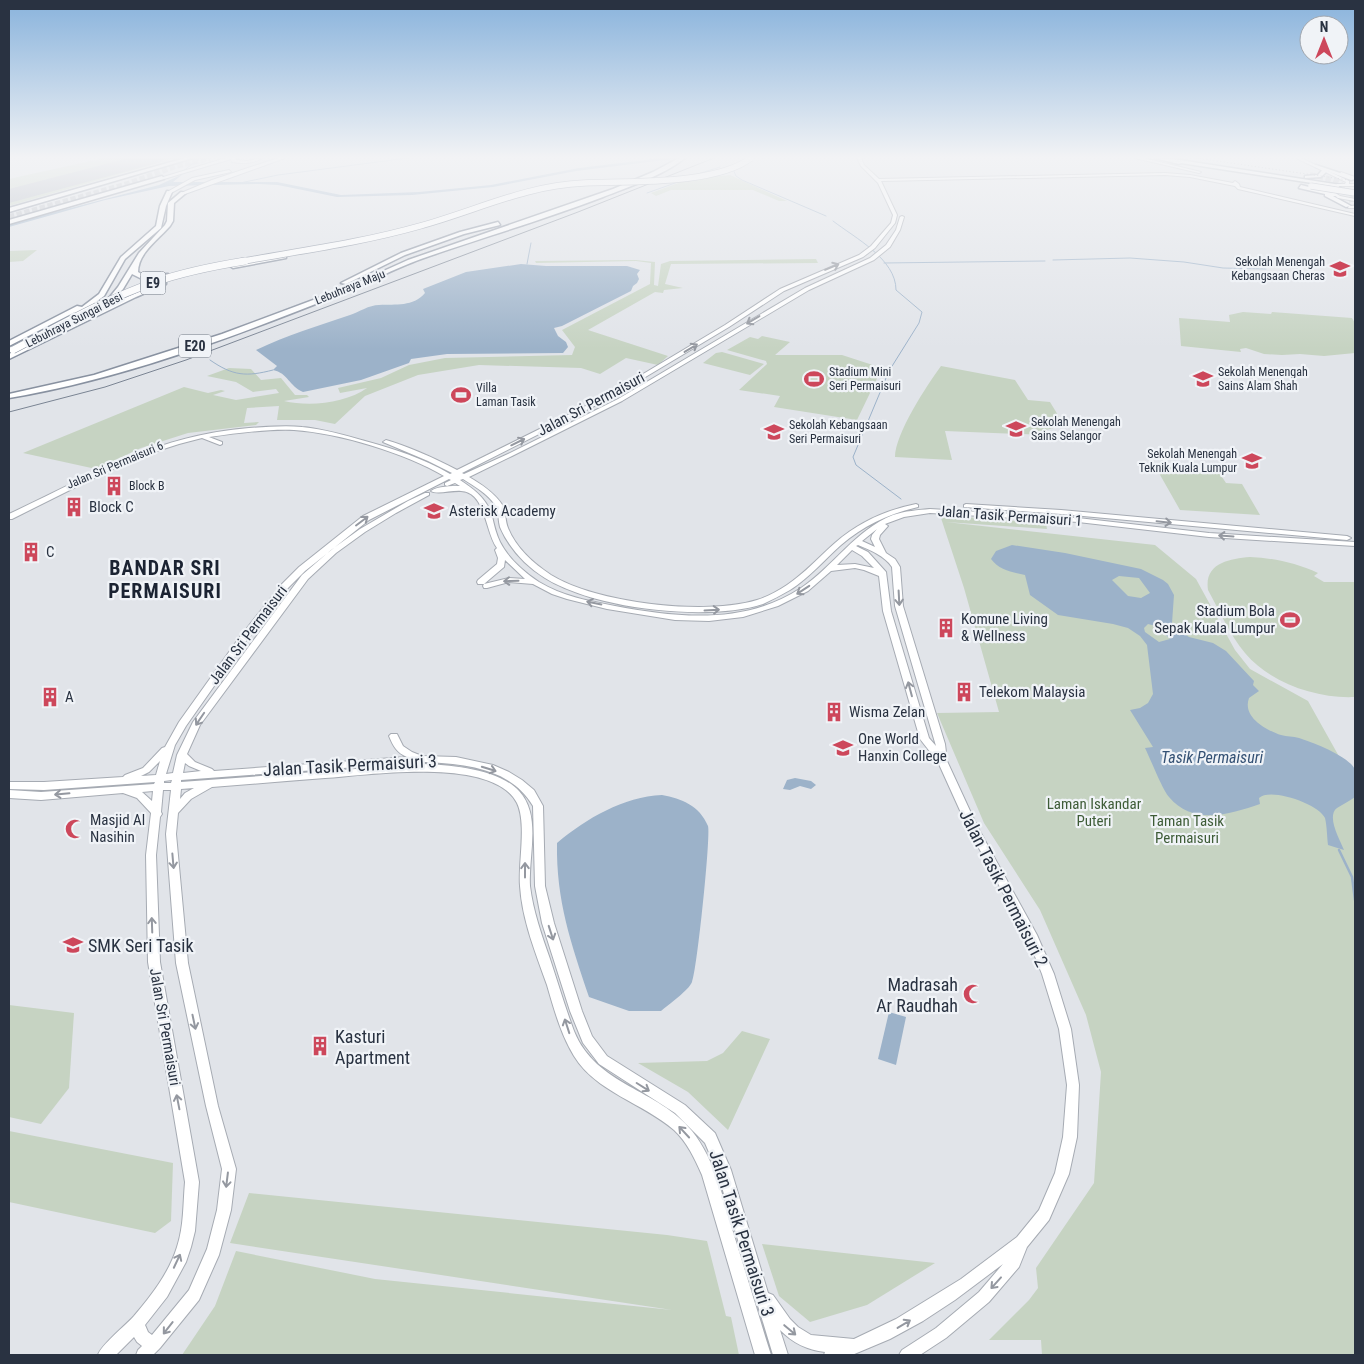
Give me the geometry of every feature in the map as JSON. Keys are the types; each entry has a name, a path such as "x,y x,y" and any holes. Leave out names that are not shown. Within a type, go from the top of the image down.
{"highway":[{"path":"10,351 85,308 102,295 123,258 159,227 160,222"},
{"name":"Lebuhraya Sungai Besi","path":"44,340 106,304 121,288 145,249 170,222"},
{"name":"Lebuhraya Sungai Besi","path":"10,351 110,301 148,285 195,271 390,234 438,222"},
{"name":"Lebuhraya Sungai Besi","path":"10,351 44,340 148,288 175,279 387,236 441,222"},
{"name":"Lebuhraya Maju","path":"12,394 26,389 98,373 174,349 302,302 418,248 462,233 505,222"},
{"name":"Lebuhraya Maju","path":"12,394 96,378 180,351 359,285 416,259 478,237 529,222"},
{"path":"135,264 135,273 142,277 162,277 261,259"},
{"path":"10,351 90,299 112,280"}],"street":[{"name":"Jalan Sri Permaisuri","path":"455,477 474,464 610,396 793,285 867,252 884,236 893,222"},
{"name":"Jalan Sri Permaisuri","path":"106,1355 137,1323 168,1280 183,1247 192,1182 154,962 151,863 160,781 170,745 205,690 242,640 294,576 366,518 455,477 481,469 620,400 778,305 819,282 882,253 894,237 901,223"},
{"path":"884,236 894,237"},
{"path":"766,302 775,302 778,305"},
{"path":"672,359 676,362 685,360"},
{"name":"Jalan Sri Permaisuri 6","path":"10,516 152,447 222,432 284,425 328,428 408,448 455,477"},
{"name":"Jalan Sri Permaisuri 6","path":"10,516 147,452 222,432 290,428 327,432 390,449 439,468"},
{"path":"199,437 223,442 242,431"},
{"path":"469,490 432,488 439,468 474,464"},
{"path":"478,486 476,478 481,469"},
{"name":"Jalan Tasik Permaisuri 1","path":"455,477 478,486 491,496 499,506 504,526 523,556 556,582 583,592 654,607 689,610 716,610 745,606 766,599 799,582 853,532 897,509 920,506 1355,538"},
{"name":"Jalan Tasik Permaisuri 1","path":"455,477 482,500 486,507 491,531 497,544 516,565 536,582 557,593 607,606 676,618 706,619 733,616 765,608 807,588 868,532 893,518 910,513 930,511 993,511 1209,535 1355,544"},
{"name":"Jalan Sri Permaisuri","path":"143,1355 156,1343 194,1295 214,1250 224,1210 229,1169 212,1106 182,963 171,834 177,780 182,755 196,724 286,600 315,568 373,522 432,488"},
{"path":"884,555 876,545 876,534 893,518"},
{"path":"819,563 834,555 845,545 854,544 870,522"},
{"path":"504,526 504,536 519,557 516,565 544,579 556,582"},
{"path":"1259,532 1264,539"},
{"path":"497,544 502,558 501,565 484,584 509,580 536,582"},
{"name":"Jalan Tasik Permaisuri 2","path":"854,544 884,555 896,567 899,606 940,744 942,761"},
{"name":"Jalan Tasik Permaisuri 2","path":"854,544 882,572 886,600 925,739 942,761 972,826 1033,938 1048,974 1066,1029 1073,1085 1071,1128 1062,1174 1044,1215 1022,1242 1014,1262 984,1297 941,1333 907,1355"},
{"path":"828,570 860,565 870,568 883,577"},
{"path":"886,600 890,596 887,569 891,568 898,578"},
{"path":"205,690 218,687 252,648"},
{"path":"394,736 396,746 400,751 425,759"},
{"path":"9,794 112,785 146,770 170,745"},
{"path":"173,812 188,796 216,777 198,768 182,755"},
{"name":"Jalan Tasik Permaisuri 3","path":"112,785 425,759 455,760 504,773 517,779 534,796 538,806 540,816 540,886 548,923 576,1011 587,1039 603,1060 680,1109 710,1138 724,1170 780,1355"},
{"name":"Jalan Tasik Permaisuri 3","path":"216,777 443,767 459,769 493,780 501,783 514,793 522,803 525,820 525,886 534,927 570,1038 590,1068 603,1079 677,1124 696,1146 709,1174 763,1355"},
{"path":"9,785 43,791"},
{"path":"112,785 135,792 146,798 157,814"},
{"name":"Jalan Tasik Permaisuri 2","path":"831,1355 861,1346 902,1326 967,1283 1006,1252 1022,1242"},
{"path":"762,1291 786,1328 806,1341 828,1345 861,1346"},
{"path":"137,1323 140,1336 144,1341 156,1343"}],"green space":[{"path":"37,250 23,261 9,262 9,251"},
{"path":"816,259 818,263 671,264 665,284 683,288 664,290 663,293 655,292 588,330 668,356 658,365 626,358 600,374 581,368 479,365 418,375 365,396 335,424 315,420 277,420 279,406 247,408 244,423 259,422 256,425 188,433 141,448 96,469 23,453 184,387 208,393 225,391 213,395 236,400 279,393 276,389 253,392 236,382 207,376 229,368 251,369 261,380 281,378 295,395 307,395 309,397 284,401 305,404 349,397 367,388 340,393 338,388 381,378 409,365 445,358 572,355 575,347 562,330 650,284 651,263 636,261 536,263 535,261 636,260 655,262 654,285 658,286 661,264 670,261"},
{"path":"1243,312 1271,314 1272,312 1352,318 1355,323 1355,353 1324,356 1282,355 1264,354 1246,348 1240,349 1241,352 1181,346 1179,318 1230,322 1229,315"},
{"name":"Stadium Mini Seri Permaisuri","path":"762,336 790,342 775,355 842,355 882,368 857,420 774,407 780,396 739,390 767,364 766,361 727,350 750,337 758,339"},
{"path":"722,352 764,364 750,375 703,363 716,353"},
{"path":"941,366 1015,380 1028,400 1050,402 1064,425 1046,430 1045,435 945,431 952,460 895,457 896,447 906,423 920,397"},
{"path":"1155,466 1216,468 1226,483 1242,484 1260,515 1180,510"},
{"name":"Taman Tasik Permaisuri","path":"940,515 1046,523 1047,529 946,522 1155,545 1196,579 1235,650 1250,669 1308,701 1355,785 1355,1355 1042,1355 1041,1340 989,1340 1029,1300 1038,1288 1036,1268 1094,1183 1101,1072 1086,1015 1040,910 984,823 937,713 999,712 964,588"},
{"name":"Stadium Bola Sepak Kuala Lumpur","path":"1250,557 1276,560 1301,566 1318,573 1314,576 1324,582 1355,582 1355,697 1325,695 1295,687 1267,673 1245,653 1208,590 1208,581 1214,568 1220,564 1234,559"},
{"path":"9,1005 74,1013 69,1088 41,1124 9,1117"},
{"path":"742,1031 770,1039 728,1130 688,1092 638,1063 707,1061 723,1053"},
{"path":"9,1131 173,1163 171,1221 155,1233 9,1202"},
{"path":"249,1193 667,1235 707,1241 726,1316 731,1317 739,1355 182,1355 215,1306 236,1251 375,1279 672,1310 230,1243"},
{"path":"762,1244 935,1263 867,1305 810,1322 779,1296"}],"water":[{"path":"18,222 28,222 9,227 9,224"},
{"path":"521,264 546,266 627,266 640,270 637,274 639,279 631,291 562,326 554,328 558,336 566,342 568,347 563,353 447,354 411,359 409,363 361,380 303,392 282,374 273,370 277,366 256,350 291,335 372,306 410,303 425,293 423,289 466,272"},
{"name":"Tasik Permaisuri","path":"1012,545 1065,553 1141,569 1168,584 1174,595 1172,623 1175,628 1189,637 1213,643 1226,651 1254,681 1253,685 1259,691 1249,698 1248,705 1252,717 1257,722 1283,736 1299,738 1321,746 1339,755 1352,765 1356,776 1355,797 1337,808 1333,817 1335,828 1344,850 1328,845 1325,818 1321,813 1314,807 1283,796 1265,795 1259,798 1260,804 1225,814 1201,815 1189,812 1179,806 1163,788 1145,748 1153,747 1130,710 1140,708 1148,703 1153,694 1147,645 1140,636 1128,628 1058,615 1030,595 1025,575 1006,570 994,563 991,559 996,551","holes":["1119,576 1139,578 1150,593 1141,598 1128,596 1112,580","1148,624 1156,626 1159,632 1164,633 1170,639 1159,642 1145,632 1144,628"]},
{"path":"795,778 811,781 816,785 811,789 800,786 790,790 783,789 787,780"},
{"path":"662,795 683,801 695,808 708,826 706,876 694,973 692,982 687,989 661,1011 629,1011 589,997 571,940 562,903 557,864 557,843 581,825 606,810 633,800"},
{"path":"889,1012 906,1017 896,1065 878,1059"}],"waterway":[{"path":"834,222 873,250 885,263"},
{"path":"527,264 531,243"},
{"path":"1053,260 1130,258 1184,262 1223,268 1266,269"},
{"path":"885,263 1045,261"},
{"path":"885,263 894,279 896,290 922,312 919,323 889,371 853,457 856,465 901,499"},
{"path":"210,360 240,374 255,374 273,370"},
{"path":"1339,850 1352,877 1355,900"}],"tram line":[{"path":"9,412 105,387 186,360 552,222"}],"place":[{"name":"Sekolah Menengah Kebangsaan Cheras","path":"1340,269"},
{"name":"Stadium Mini Seri Permaisuri","path":"814,379"},
{"name":"Sekolah Menengah Sains Alam Shah","path":"1203,379"},
{"name":"Villa Laman Tasik","path":"461,395"},
{"name":"Sekolah Menengah Sains Selangor","path":"1016,429"},
{"name":"Sekolah Kebangsaan Seri Permaisuri","path":"774,432"},
{"name":"Sekolah Menengah Teknik Kuala Lumpur","path":"1252,461"},
{"name":"Block B","path":"114,486"},
{"name":"Block C","path":"74,507"},
{"name":"Asterisk Academy","path":"434,511"},
{"name":"C","path":"31,552"},
{"name":"Stadium Bola Sepak Kuala Lumpur","path":"1290,620"},
{"name":"Komune Living & Wellness","path":"946,628"},
{"name":"Telekom Malaysia","path":"964,692"},
{"name":"A","path":"50,697"},
{"name":"Wisma Zelan","path":"834,712"},
{"name":"One World Hanxin College","path":"843,748"},
{"name":"Masjid Al Nasihin","path":"75,829"},
{"name":"SMK Seri Tasik","path":"73,945"},
{"name":"Madrasah Ar Raudhah","path":"973,994"},
{"name":"Kasturi Apartment","path":"320,1046"}],"district":[{"name":"BANDAR SRI PERMAISURI","path":"165,580"}],"park label":[{"name":"Laman Iskandar Puteri","path":"1094,812"}]}
